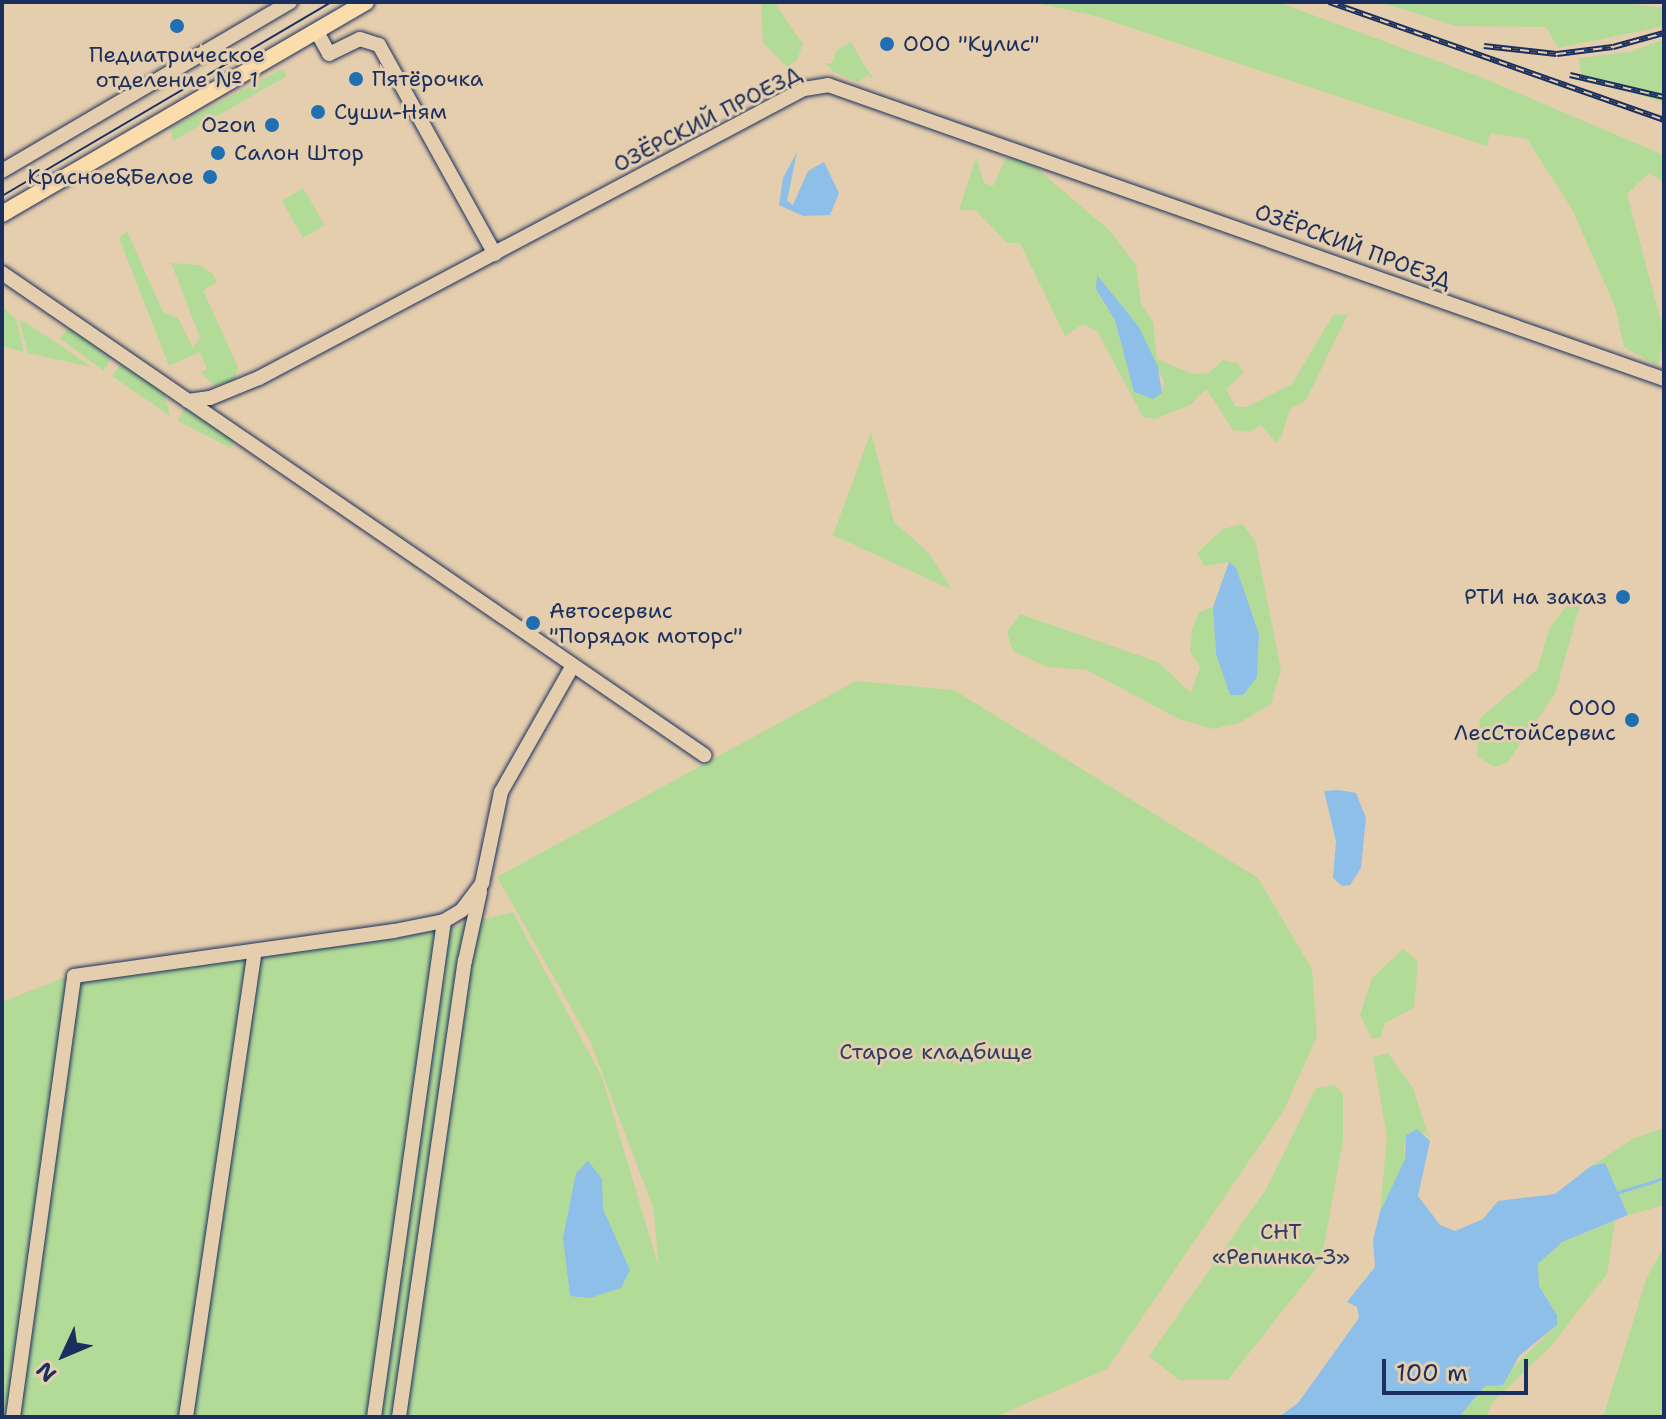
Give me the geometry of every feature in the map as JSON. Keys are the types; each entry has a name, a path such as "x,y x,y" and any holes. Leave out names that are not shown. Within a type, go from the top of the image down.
{"main road":[{"path":"2,214 366,2"}],"street":[{"path":"2,171 290,2"},
{"path":"317,32 329,54 360,39 379,45 495,254"},
{"name":"ОЗЁРСКИЙ ПРОЕЗД","path":"188,401 210,398 259,378 804,89 828,85 1664,379"},
{"path":"2,273 704,755"},
{"path":"399,1417 465,961 501,792 572,667"},
{"path":"13,1417 74,976 444,921 462,910 482,883"},
{"path":"374,1417 444,921"},
{"path":"186,1417 254,957"}],"green space":[{"path":"761,2 774,2 803,44 797,60 787,67 763,43"},
{"path":"1031,2 1278,2 1483,78 1664,155 1664,183 1649,173 1627,194 1664,332 1658,366 1624,347 1615,307 1573,211 1527,139 1490,133 1487,146 1092,15"},
{"path":"1379,2 1614,2 1664,8 1664,26 1558,48 1546,27 1457,26"},
{"path":"1664,39 1664,103 1581,75 1579,58 1630,52"},
{"path":"851,42 874,79 867,76 858,82 834,72 825,63 832,63 837,50"},
{"path":"282,69 287,76 173,141 171,128"},
{"path":"976,157 984,183 993,186 1006,158 1028,161 1109,230 1136,265 1141,304 1153,322 1157,359 1192,374 1209,373 1223,360 1237,363 1244,372 1226,389 1235,406 1247,407 1292,384 1333,315 1348,314 1306,400 1290,409 1281,438 1276,442 1260,425 1250,432 1233,430 1206,389 1190,405 1155,419 1143,417 1097,331 1083,324 1065,336 1020,243 1007,243 975,210 959,210","holes":["1097,276 1139,327 1164,382 1162,393 1134,392 1121,336"]},
{"path":"303,188 325,225 303,238 282,201"},
{"path":"127,231 163,312 178,318 193,348 200,337 171,263 200,265 212,273 217,282 203,290 238,367 235,380 215,386 200,372 207,369 200,352 169,366 119,238"},
{"path":"2,307 16,319 24,352 2,346"},
{"path":"19,319 56,342 91,367 28,353"},
{"path":"71,326 107,353 110,360 104,371 59,338"},
{"path":"121,364 164,391 170,416 112,376"},
{"path":"185,406 234,440 230,448 178,421"},
{"path":"871,432 894,522 929,553 952,590 833,535"},
{"path":"1242,524 1255,540 1281,670 1271,704 1239,723 1214,729 1181,720 1087,670 1047,667 1013,651 1007,632 1020,614 1158,662 1191,693 1200,667 1190,652 1192,630 1199,612 1213,607 1216,654 1230,695 1258,663 1259,634 1236,567 1229,562 1204,566 1197,553 1223,529"},
{"path":"1582,598 1555,694 1507,763 1494,767 1477,756 1480,718 1537,670 1549,629 1567,605"},
{"name":"Старое кладбище","path":"856,681 954,690 1258,878 1312,969 1317,1036 1284,1110 1107,1369 995,1417 2,1417 2,1002 68,976 442,930 513,912 602,1077 659,1268 653,1207 590,1041 497,877"},
{"path":"1403,949 1418,961 1414,1008 1385,1023 1381,1037 1372,1039 1360,1015 1372,978"},
{"path":"1388,1053 1413,1088 1430,1141 1425,1132 1404,1144 1405,1159 1380,1212 1387,1137 1373,1057"},
{"name":"СНТ «Репинка-3»","path":"1335,1085 1343,1094 1343,1141 1321,1262 1228,1380 1179,1380 1149,1356 1266,1189 1316,1088"},
{"path":"1664,1128 1664,1205 1628,1215 1605,1163 1591,1166 1634,1138"},
{"path":"1615,1221 1607,1274 1551,1346 1492,1403 1486,1417 1459,1417 1485,1386 1507,1373 1557,1325 1557,1315 1539,1286 1538,1264 1562,1242"},
{"path":"1664,1247 1664,1417 1603,1417 1647,1277"}],"water":[{"path":"797,152 787,201 793,205 808,171 824,162 839,193 830,215 803,216 779,205 783,178"},
{"path":"1097,275 1139,327 1158,367 1162,393 1153,399 1134,392 1115,320 1096,289"},
{"path":"1229,562 1236,567 1259,634 1257,677 1243,695 1230,695 1216,654 1213,607"},
{"path":"1324,791 1356,793 1366,818 1361,868 1350,885 1342,886 1333,878 1336,841"},
{"path":"1417,1129 1430,1141 1418,1196 1440,1225 1455,1231 1483,1219 1498,1201 1555,1194 1591,1166 1605,1163 1628,1215 1562,1242 1538,1264 1539,1286 1557,1315 1557,1325 1519,1356 1503,1385 1485,1386 1459,1417 1279,1417 1298,1403 1359,1318 1357,1307 1347,1302 1375,1267 1373,1240 1380,1212 1405,1159 1406,1135"},
{"path":"588,1161 602,1179 603,1209 630,1270 621,1288 590,1298 570,1296 563,1238 576,1173"}],"waterway":[{"path":"1619,1192 1664,1178"}],"tram line":[{"path":"2,196 332,2"}],"railway":[{"path":"1329,2 1664,120"},
{"path":"1484,46 1557,54 1613,47 1664,33"},
{"path":"1570,75 1664,97"}],"place":[{"name":"Педиатрическое отделение № 1","path":"177,26"},
{"name":"ООО \"Кулис\"","path":"887,44"},
{"name":"Пятёрочка","path":"356,79"},
{"name":"Суши-Ням","path":"318,112"},
{"name":"Ozon","path":"272,125"},
{"name":"Салон Штор","path":"218,153"},
{"name":"Красное&Белое","path":"210,177"},
{"name":"РТИ на заказ","path":"1623,597"},
{"name":"Автосервис \"Порядок моторс\"","path":"533,623"},
{"name":"ООО ЛесСтойСервис","path":"1632,720"}]}
